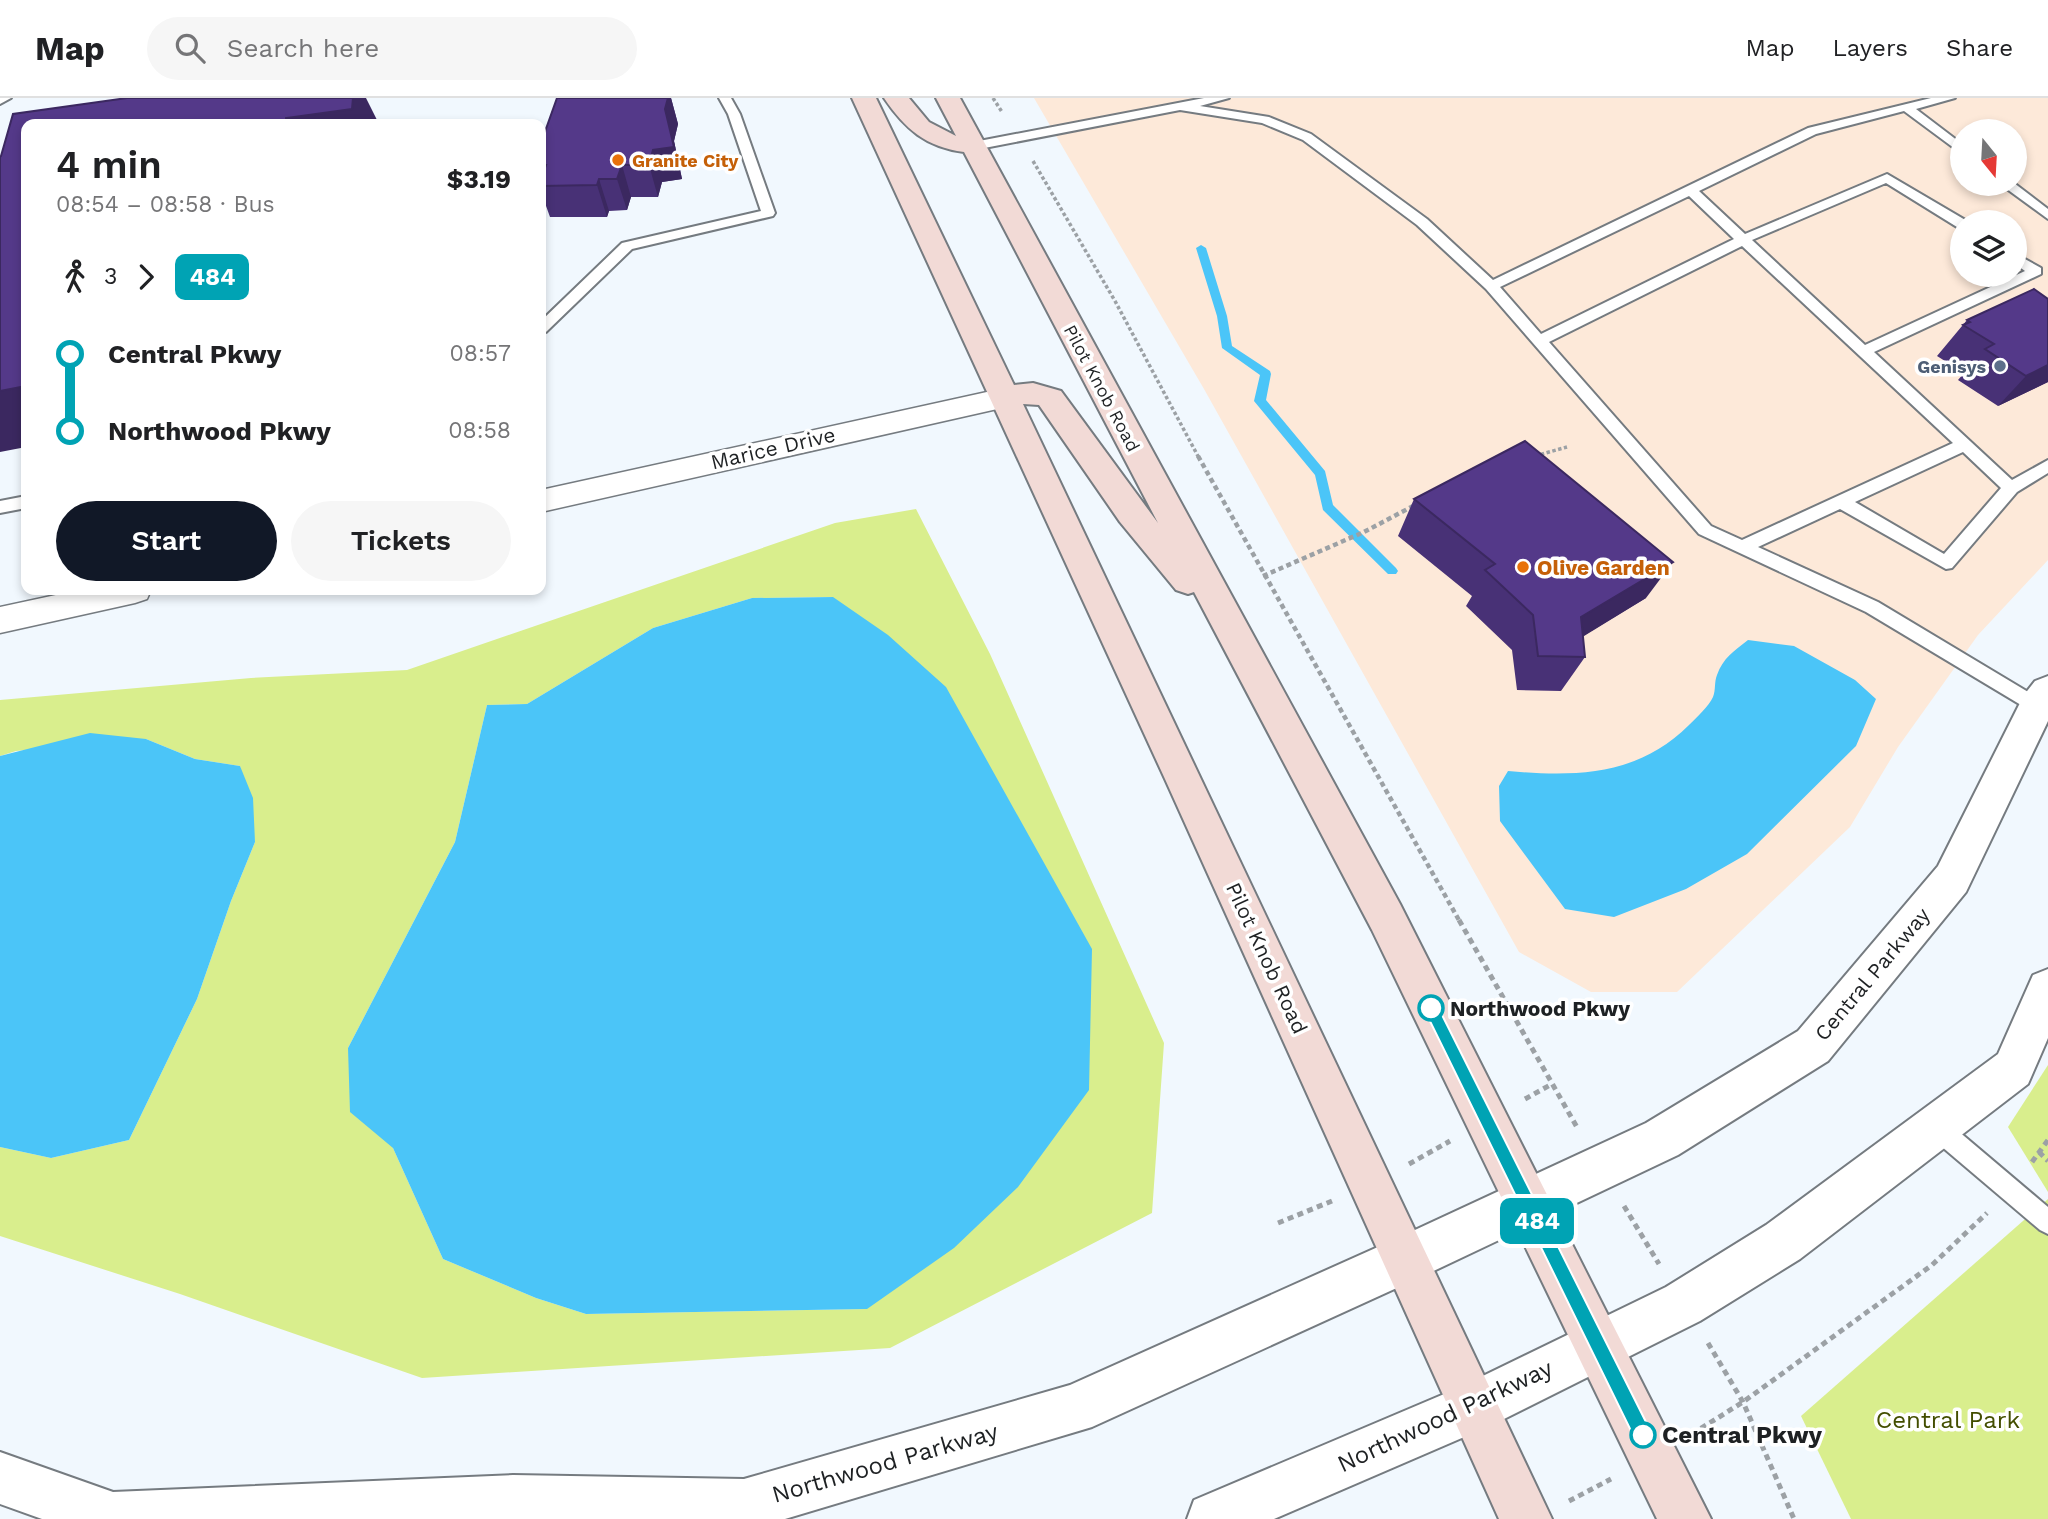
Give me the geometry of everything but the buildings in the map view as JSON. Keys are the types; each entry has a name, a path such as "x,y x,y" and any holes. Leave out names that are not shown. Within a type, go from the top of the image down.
{"main road":[{"name":"Pilot Knob Road","path":"864,98 1526,1519"},
{"path":"896,98 916,125 928,135 947,143 974,146"},
{"name":"Pilot Knob Road","path":"948,98 1230,630 1387,917 1685,1519"},
{"name":"Pilot Knob Road","path":"1005,398 1026,392 1040,393 1050,398 1145,531 1230,630"}],"street":[{"name":"Marice Drive","path":"546,499 1005,398"},
{"path":"0,620 112,595"},
{"name":"Central Parkway","path":"1527,1201 1662,1139 1813,1046 1952,879 2042,699"},
{"path":"1598,1344 1683,1304 1783,1242 2014,1069 2048,989"},
{"name":"Northwood Parkway","path":"0,1478 114,1519 513,1501 662,1510 744,1504 1074,1409 1406,1259 1527,1201"},
{"name":"Northwood Parkway","path":"1213,1519 1474,1408 1598,1344"}],"lane":[{"path":"0,100 5,98"},
{"path":"546,324 626,246 768,213 734,114 725,98"},
{"path":"974,146 1223,98"},
{"path":"1491,286 1812,131 1900,103 1949,98"},
{"path":"1900,103 1950,141"},
{"path":"1182,107 1265,120 1307,137 1422,222 1491,286 1705,530 1871,607 2042,699"},
{"path":"1539,341 1744,239 1887,178 1950,217"},
{"path":"1690,190 2011,488"},
{"path":"2023,196 2048,215"},
{"path":"2027,265 2042,275"},
{"path":"1864,351 2042,275"},
{"path":"1743,547 1964,445"},
{"path":"1841,502 1946,563 2011,488 2048,466"},
{"path":"0,507 21,503"},
{"path":"1936,1127 2048,1222"}],"path":[{"path":"1018,137 1115,301 1264,576 1552,1084 1743,1402 1794,1519"},
{"path":"1527,458 1567,447"},
{"path":"1264,576 1364,532 1419,503"},
{"path":"1278,1223 1371,1184 1552,1084"},
{"path":"1743,1402 1932,1265 2011,1191 2048,1140"},
{"path":"2039,1153 2048,1161"}],"shaded area":[{"path":"1034,98 2048,98 2048,560 1978,635 1898,747 1850,827 1677,992 1591,992 1519,952 1204,389"}],"green space":[{"path":"916,509 990,654 1164,1043 1152,1213 890,1348 422,1378 180,1294 0,1236 0,1147 51,1158 129,1140 197,999 255,842 240,766 195,759 146,739 16,751 0,756 0,700 251,678 407,670 835,523","holes":["833,597 867,1309 586,1314 536,1298 443,1259 348,1048 455,842 487,705 527,704 653,628 752,598"]},
{"path":"2048,1065 2048,1192 2008,1127"},
{"name":"Central Park","path":"2048,1199 2048,1519 1851,1519 1801,1416"}],"water":[{"path":"833,597 888,635 946,687 1092,949 1089,1090 1018,1187 954,1248 867,1309 586,1314 536,1298 443,1259 393,1148 350,1112 348,1048 455,842 487,705 527,704 653,628 752,598"},
{"path":"1748,640 1794,646 1855,680 1876,699 1856,746 1747,854 1686,889 1614,917 1565,909 1500,821 1499,786 1508,771 1582,773 1627,764 1649,755 1669,742 1705,708 1713,697 1716,678 1722,664"},
{"path":"90,733 146,739 195,759 240,766 253,798 255,842 197,999 129,1140 51,1158 0,1147 0,756"}],"waterway":[{"path":"1201,248 1222,316 1227,348 1266,374 1260,401 1321,474 1327,507 1392,571"}],"bus line":[{"name":"484","path":"1431,1008 1643,1435"}],"place":[{"name":"Granite City","path":"618,160"},
{"name":"Genisys","path":"2000,366"},
{"name":"Olive Garden","path":"1523,567"},
{"name":"Northwood Pkwy","path":"1431,1008"},
{"name":"Central Pkwy","path":"1643,1435"}]}
